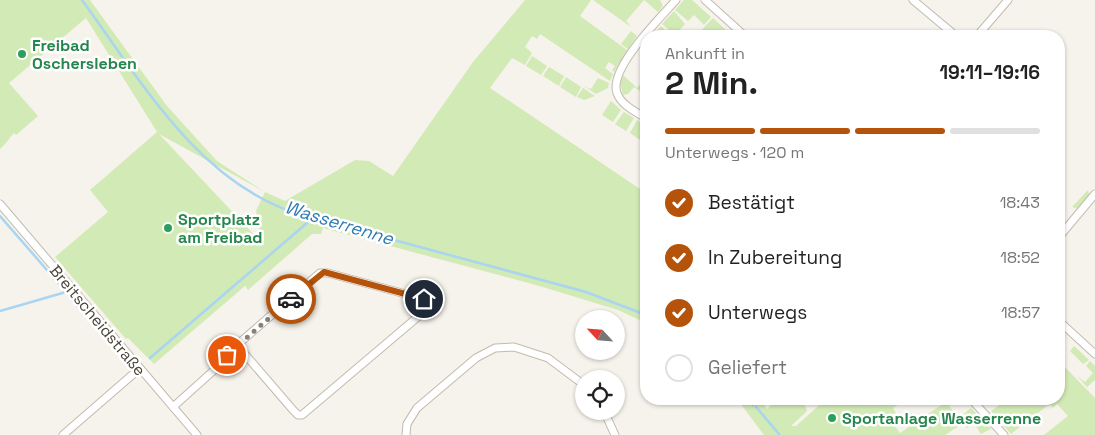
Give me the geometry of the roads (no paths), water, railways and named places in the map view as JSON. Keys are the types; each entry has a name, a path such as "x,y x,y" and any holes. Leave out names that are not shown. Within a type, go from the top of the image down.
{"street":[{"path":"649,30 676,0"},
{"path":"705,0 738,30"},
{"path":"913,0 949,30"},
{"path":"982,30 1008,0"},
{"path":"640,41 620,73 616,84 616,91 622,102 640,114"},
{"path":"1065,230 1094,198"},
{"name":"Breitscheidstraße","path":"0,204 197,435"},
{"path":"173,407 212,372 237,345 324,272 424,299 420,315 302,415 298,415 237,345"},
{"path":"1065,326 1095,354"},
{"path":"406,435 407,424 417,408 476,358 495,348 514,347 548,358 575,378"},
{"path":"62,435 139,369"},
{"path":"976,405 1004,435"},
{"path":"608,420 615,435"}],"waterway":[{"name":"Wasserrenne","path":"82,0 150,95 201,154 230,178 262,199 298,214 586,292 640,313"},
{"path":"0,216 66,292"},
{"path":"150,358 307,223"},
{"path":"0,311 66,292 77,306"},
{"name":"Wasserrenne","path":"756,407 779,434"}],"place":[{"name":"Freibad Oschersleben","path":"22,54"},
{"name":"Sportplatz am Freibad","path":"168,228"},
{"name":"Sportanlage Wasserrenne","path":"832,418"}]}
